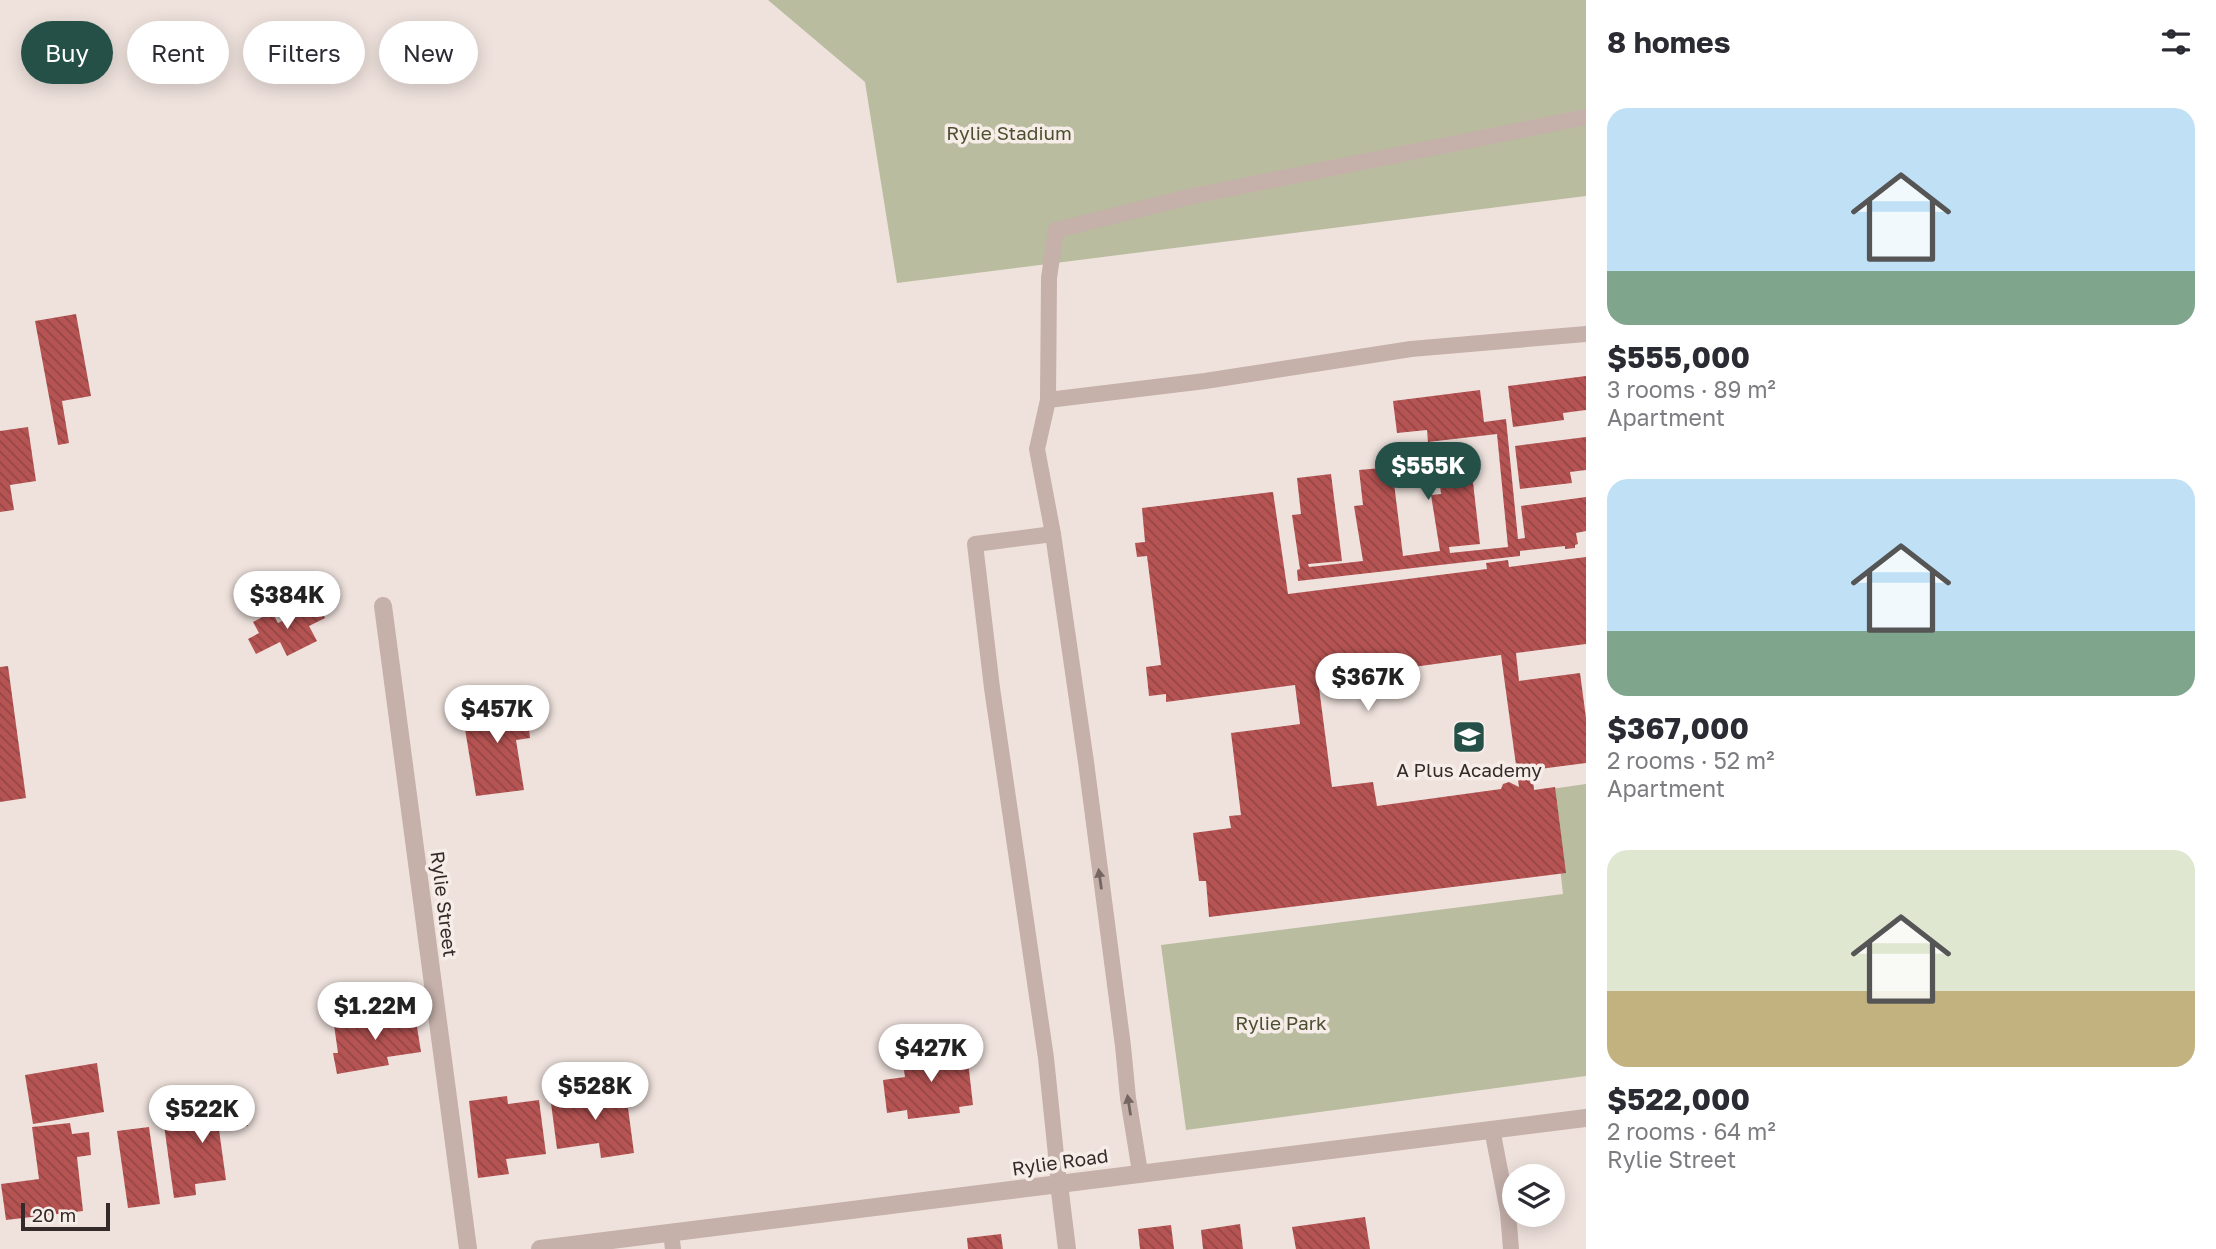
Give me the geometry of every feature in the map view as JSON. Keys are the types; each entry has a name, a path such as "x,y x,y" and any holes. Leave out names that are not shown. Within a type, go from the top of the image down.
{"street":[{"name":"Rylie Street","path":"383,606 468,1249"},
{"name":"Rylie Road","path":"540,1249 672,1241 1140,1172 1586,1118"},
{"path":"1059,1184 1068,1249"}],"lane":[{"path":"1140,1172 1128,1098 1086,762 1053,534 1037,449 1048,400 1049,278 1056,230 1193,196 1586,117"},
{"path":"1048,400 1205,381 1411,349 1586,334"},
{"path":"1053,534 975,544 992,688 1046,1058 1059,1184"},
{"path":"1492,1129 1508,1212 1511,1249"}],"green space":[{"name":"Rylie Stadium","path":"768,0 1586,0 1586,196 897,283 865,82"},
{"name":"Rylie Park","path":"1586,784 1586,1076 1186,1130 1161,945 1563,894 1551,789"}],"building":[{"path":"76,314 91,396 62,401 69,443 58,445 35,321"},
{"path":"1586,376 1586,410 1563,413 1564,420 1513,427 1508,386"},
{"path":"1480,390 1484,422 1506,419 1518,539 1525,538 1521,506 1586,497 1586,531 1576,533 1578,544 1575,548 1565,549 1565,546 1520,551 1520,556 1298,581 1297,570 1300,569 1292,515 1301,514 1297,478 1331,474 1342,561 1308,564 1309,567 1363,561 1354,506 1363,505 1359,470 1392,467 1403,556 1440,551 1431,495 1441,494 1437,460 1470,456 1480,544 1449,547 1450,553 1508,547 1497,434 1428,442 1427,430 1397,433 1393,401"},
{"path":"28,427 36,481 10,485 14,510 0,512 0,431"},
{"path":"1586,437 1586,470 1570,472 1572,483 1520,489 1515,446"},
{"path":"1273,492 1288,594 1487,569 1486,563 1508,560 1509,567 1586,557 1586,644 1516,653 1519,681 1580,673 1586,718 1586,763 1532,770 1534,790 1555,787 1566,873 1209,917 1206,881 1199,881 1193,833 1231,828 1229,816 1241,815 1231,733 1300,724 1295,685 1166,702 1166,694 1149,696 1146,667 1161,665 1147,556 1137,557 1135,543 1145,542 1142,508","holes":["1501,655 1519,787 1509,782 1503,784 1501,789 1377,806 1373,782 1332,787 1318,680"]},
{"path":"318,603 325,618 309,626 317,641 287,656 280,642 256,654 248,639 259,633 253,622 272,612 278,623"},
{"path":"8,666 26,798 0,802 0,667"},
{"path":"509,692 511,708 521,707 522,713 527,712 530,738 516,740 524,790 476,796 465,729 478,727 474,697"},
{"path":"415,1014 421,1052 387,1057 389,1065 337,1074 333,1053 338,1053 334,1025"},
{"path":"966,1044 973,1105 959,1107 960,1113 908,1119 907,1110 887,1113 883,1080 905,1077 902,1056"},
{"path":"97,1063 104,1112 33,1124 25,1075"},
{"path":"610,1080 612,1095 629,1095 631,1108 628,1108 634,1153 601,1158 599,1143 557,1149 551,1103 592,1097 590,1083"},
{"path":"244,1095 248,1126 219,1130 226,1180 195,1184 196,1195 174,1198 164,1125 204,1120 202,1101"},
{"path":"507,1096 508,1104 539,1100 546,1154 506,1159 509,1174 478,1178 469,1101"},
{"path":"70,1123 72,1134 89,1132 91,1155 77,1157 83,1211 6,1220 1,1184 39,1179 32,1127"},
{"path":"149,1127 160,1204 128,1208 117,1131"},
{"path":"1365,1217 1370,1249 1296,1249 1292,1227"},
{"path":"1240,1224 1243,1249 1203,1249 1201,1230"},
{"path":"1171,1225 1174,1249 1140,1249 1138,1229"},
{"path":"1001,1234 1003,1249 968,1249 967,1238"}],"place":[{"name":"A Plus Academy","path":"1469,737"}]}
